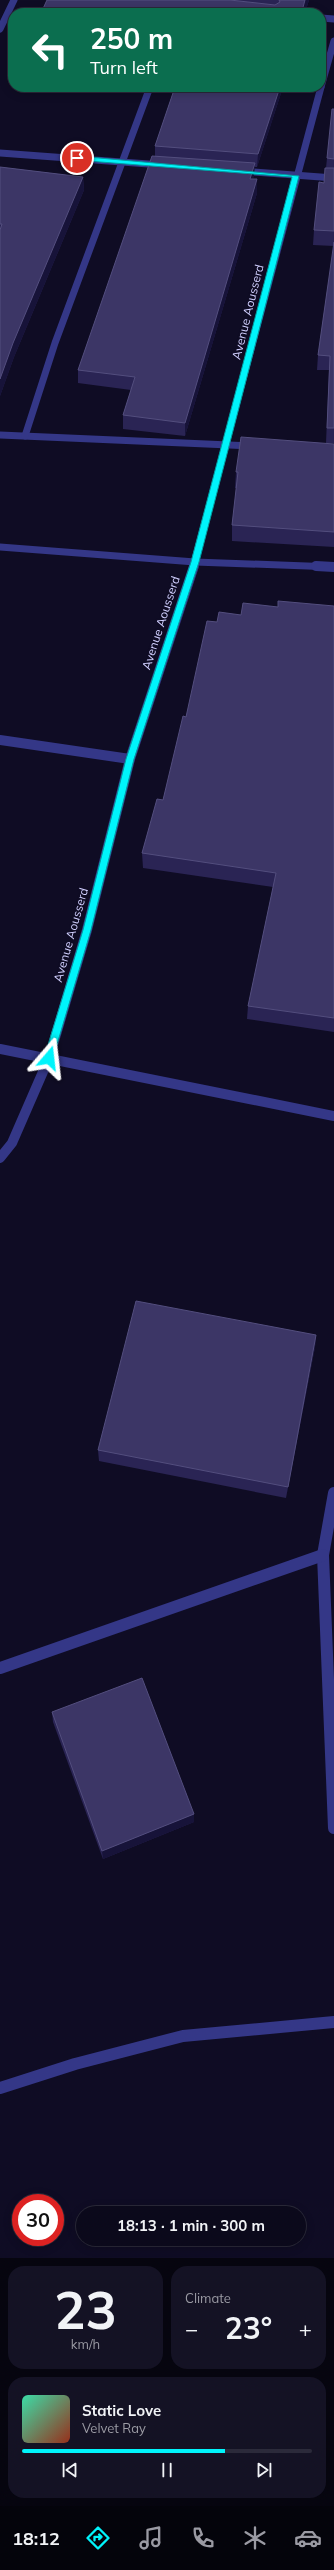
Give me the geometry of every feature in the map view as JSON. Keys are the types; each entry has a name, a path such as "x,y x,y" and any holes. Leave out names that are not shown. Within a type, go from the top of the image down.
{"street":[{"path":"0,29 8,12"},
{"name":"Avenue Aousserd","path":"326,69 334,41"},
{"path":"25,436 55,343 148,92"},
{"name":"Avenue Aousserd","path":"0,1158 12,1143 49,1058 87,930 130,759 195,562 227,445 296,176 320,92"},
{"path":"0,153 170,165"},
{"path":"233,170 334,178"},
{"path":"0,435 258,446"},
{"path":"0,547 195,562 334,567"},
{"path":"0,740 130,759"},
{"path":"0,1049 334,1116"},
{"path":"334,1492 323,1555 334,1828"},
{"path":"0,1668 323,1555"},
{"path":"0,2088 75,2064 183,2036 334,2022"}],"building":[{"path":"47,0 230,0 275,5 280,2 279,0 305,0 303,8 43,8"},
{"path":"173,92 278,92 258,154 155,146"},
{"path":"332,109 334,109 334,159 327,158"},
{"path":"152,156 255,163 250,179 257,179 185,423 123,415 135,377 78,370"},
{"path":"0,167 83,177 13,343 0,379 0,230 2,224 0,224"},
{"path":"325,168 334,168 334,231 314,230 319,182 324,183"},
{"path":"334,242 334,428 327,428 330,356 318,355"},
{"path":"241,437 334,444 334,532 232,525 238,472 236,472"},
{"path":"278,601 334,606 334,1018 248,1006 276,873 142,853 157,799 163,800 183,716 186,717 207,621 217,622 219,612 241,615 243,603 278,607"},
{"path":"136,1301 316,1335 288,1487 98,1450"},
{"path":"142,1678 194,1814 102,1851 52,1712"}],"route":[{"path":"49,1058 87,930 130,759 195,562 227,445 296,176 77,158"}]}
